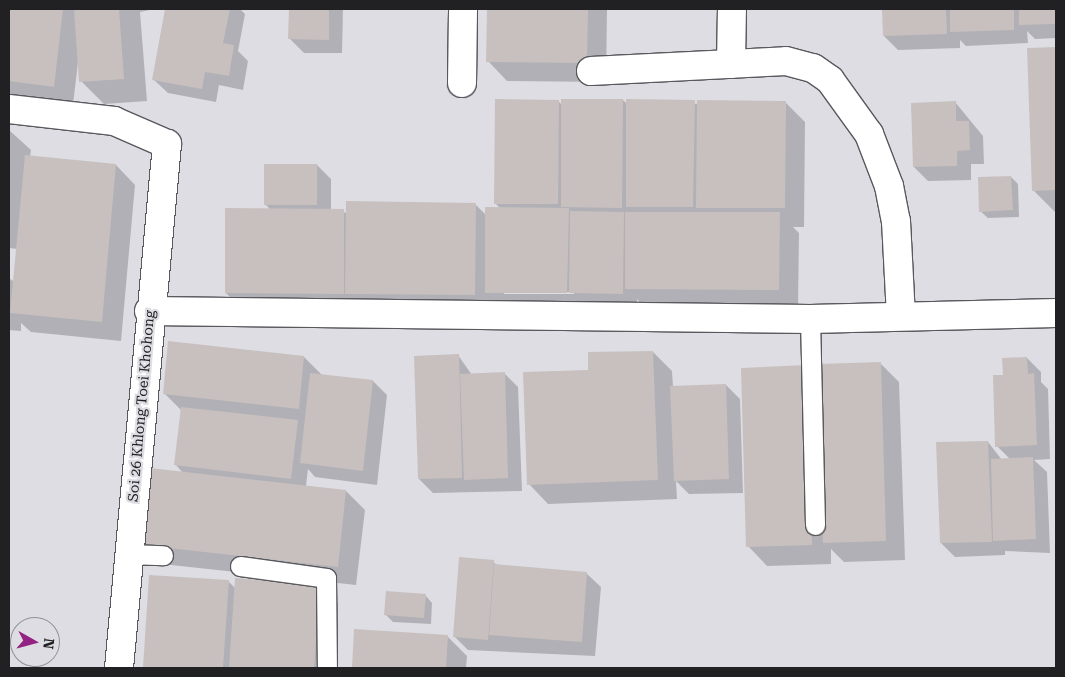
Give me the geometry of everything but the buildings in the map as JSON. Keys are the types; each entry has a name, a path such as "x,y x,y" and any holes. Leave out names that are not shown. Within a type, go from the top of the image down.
{"street":[{"path":"462,83 463,9"},
{"path":"732,9 732,64"},
{"path":"591,71 786,61 813,68 850,104 870,134 889,186 896,221 901,315"},
{"name":"Soi 26 Khlong Toei Khohong","path":"9,109 114,121 167,144 149,311 119,668"},
{"path":"149,311 810,320 901,315 1056,313"}],"lane":[{"path":"810,320 816,525"},
{"path":"128,554 163,555"},
{"path":"240,566 326,578 327,668"}]}
